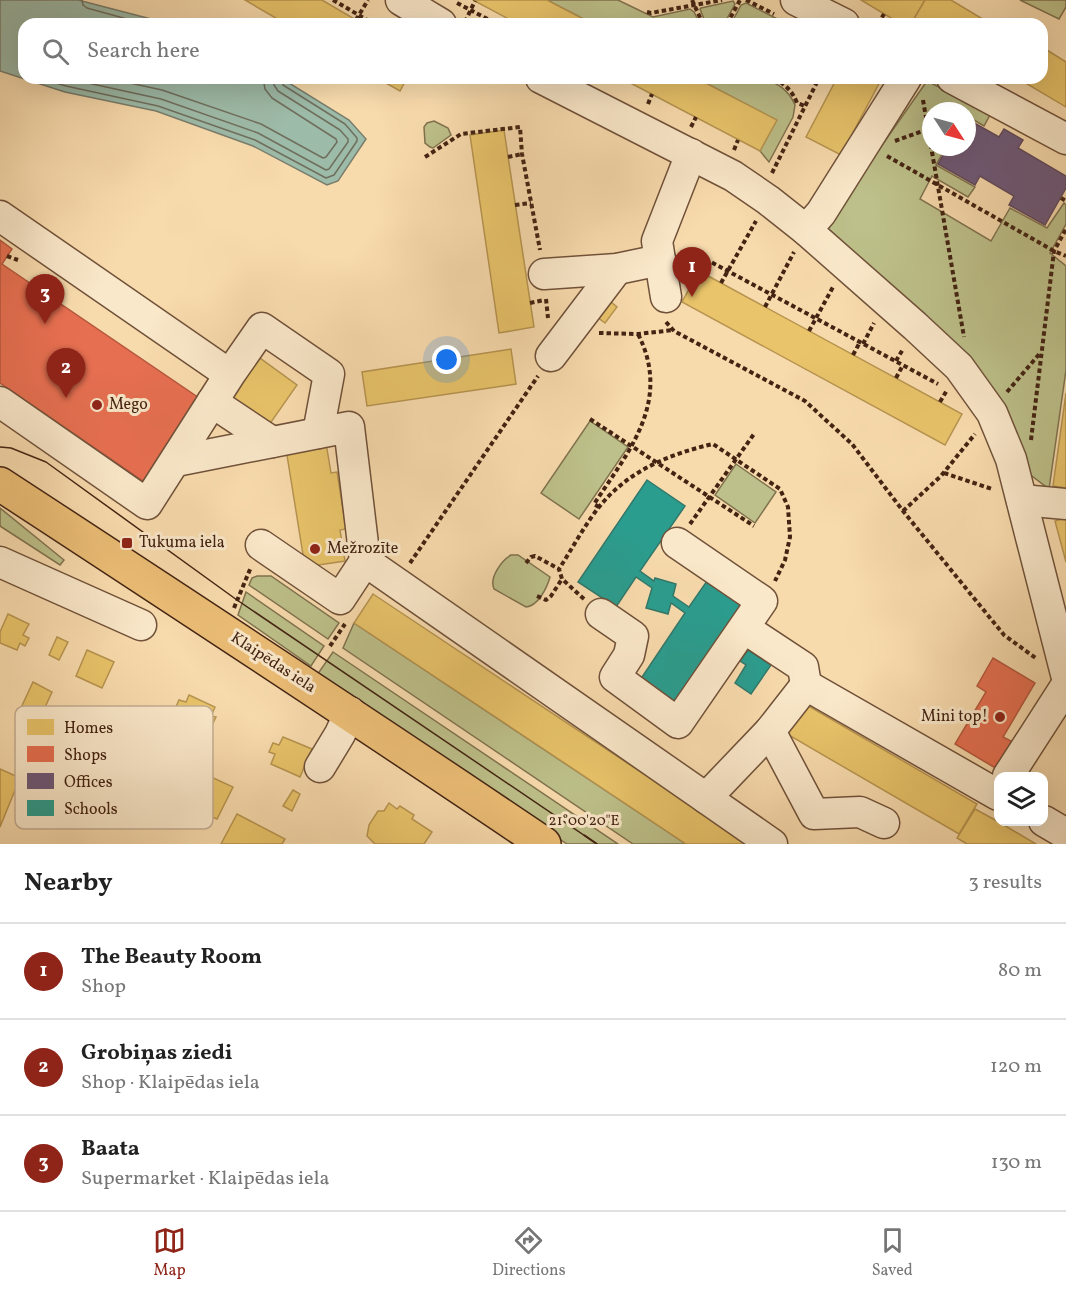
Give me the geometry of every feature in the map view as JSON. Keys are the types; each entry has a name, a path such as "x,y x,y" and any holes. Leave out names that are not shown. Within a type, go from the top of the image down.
{"main road":[{"name":"Klaipēdas iela","path":"0,484 350,712 544,844"}],"street":[{"path":"401,0 431,18"},
{"path":"785,7 823,18"},
{"path":"554,84 733,176 770,187 806,230 959,368 992,413 1011,459 1066,674"},
{"path":"963,84 1066,139"},
{"path":"806,230 914,88"},
{"path":"663,306 657,241 691,154"},
{"path":"0,216 223,370"},
{"path":"545,286 660,260"},
{"path":"551,356 617,269"},
{"path":"0,402 147,504 262,328 329,374 318,433"},
{"path":"212,402 272,442"},
{"path":"176,460 349,427 365,561 340,599 261,545"},
{"path":"1022,500 1066,504"},
{"path":"600,614 633,636 629,656 615,677 678,723 762,601 677,543"},
{"path":"365,561 772,844"},
{"path":"0,562 141,625"},
{"path":"706,798 770,731 806,685 803,667 744,628"},
{"path":"806,685 994,786"},
{"path":"1011,772 1066,686"},
{"path":"320,767 350,712"},
{"path":"770,731 814,814 860,812 884,823"},
{"path":"1048,823 1066,834"}],"path":[{"path":"333,0 357,18 368,0"},
{"path":"452,0 485,18"},
{"path":"647,12 651,13 693,2 722,0"},
{"path":"730,18 740,0"},
{"path":"746,0 785,7"},
{"path":"467,18 475,2"},
{"path":"693,2 700,18"},
{"path":"882,18 884,14"},
{"path":"783,84 794,94 797,103 805,106"},
{"path":"721,283 770,187 816,84"},
{"path":"914,88 922,110"},
{"path":"396,583 551,356 545,286 522,154 520,127 461,134 425,157"},
{"path":"870,146 922,131"},
{"path":"870,146 1066,256"},
{"path":"508,157 522,154"},
{"path":"933,156 966,346"},
{"path":"1061,198 1066,201"},
{"path":"515,205 531,203"},
{"path":"1031,442 1054,251 1066,229"},
{"path":"765,307 806,230"},
{"path":"660,260 698,255 956,394"},
{"path":"809,331 846,264"},
{"path":"530,303 545,286"},
{"path":"663,306 674,331"},
{"path":"663,306 674,331"},
{"path":"569,332 638,334 674,331 805,401 852,444 903,512 1004,635 1040,662"},
{"path":"599,507 594,504 633,446 642,428 649,400 650,368 638,334"},
{"path":"853,355 860,342"},
{"path":"896,378 903,365"},
{"path":"590,419 754,526"},
{"path":"677,543 754,434"},
{"path":"559,569 599,507 615,490 657,461 686,450 713,444 780,489 788,507 790,537 785,560 777,578 762,601"},
{"path":"944,473 1022,500"},
{"path":"232,614 261,545"},
{"path":"526,563 535,556 559,569 562,579 600,614"},
{"path":"537,596 546,600 562,579"}],"green space":[{"path":"547,0 618,0 653,17 690,9 697,18 582,18"},
{"path":"1020,0 1066,0 1066,7 1059,19"},
{"path":"733,1 735,4 727,18 704,18 701,8"},
{"path":"746,3 775,18 734,18 741,5"},
{"path":"707,84 776,84 788,93 795,105 793,117 769,162 760,151 776,120"},
{"path":"925,84 933,84 969,102 922,102 922,156 941,156 936,165 975,187 968,197 932,176 920,199 991,241 1010,208 1047,228 1064,203 1066,205 1066,224 1050,253 1066,266 1066,370 1049,489 1019,466 1004,415 824,228"},
{"path":"976,106 991,113 984,126 976,121"},
{"path":"434,121 448,128 451,135 433,148 425,143 424,127 427,123"},
{"path":"590,421 628,447 579,519 541,493"},
{"path":"736,464 776,492 755,523 715,495"},
{"path":"0,508 64,560 60,565 0,526"},
{"path":"511,555 518,555 550,577 541,596 530,606 526,607 494,589 493,580 497,570"},
{"path":"271,576 339,623 328,639 249,585 252,578"},
{"path":"246,592 324,646 311,666 238,615"},
{"path":"354,623 686,844 633,844 343,648"},
{"path":"333,652 618,844 567,844 317,675"}],"water":[{"path":"0,0 78,0 147,18 18,18 18,77 0,71"},
{"path":"40,84 291,84 349,120 366,139 338,181 327,185 253,146 156,111 65,92"}],"building: Homes":[{"path":"245,0 322,0 353,18 276,18"},
{"path":"473,0 547,0 582,18 507,18"},
{"path":"861,0 925,0 914,18 891,18"},
{"path":"925,0 951,0 981,18 914,18"},
{"path":"1048,51 1066,62 1066,107 1027,84 1048,84"},
{"path":"388,84 404,84 400,91"},
{"path":"632,84 708,84 777,120 760,151"},
{"path":"834,84 879,84 841,155 806,137"},
{"path":"504,130 534,327 499,333 470,135"},
{"path":"699,271 962,414 945,445 682,302"},
{"path":"602,295 617,307 605,323 589,311"},
{"path":"511,349 516,384 367,406 362,372"},
{"path":"253,353 297,385 269,425 224,393"},
{"path":"1066,393 1066,488 1053,486"},
{"path":"326,443 331,473 337,472 346,529 340,530 345,561 305,567 286,449"},
{"path":"1066,518 1066,562 1055,521"},
{"path":"373,594 749,844 686,844 354,623"},
{"path":"8,614 29,624 23,635 29,638 25,646 20,643 17,650 0,643 0,632"},
{"path":"57,637 68,642 59,660 49,655"},
{"path":"87,650 114,662 102,688 76,676"},
{"path":"33,682 52,692 46,706 22,706"},
{"path":"189,695 213,706 176,706 179,700 186,702"},
{"path":"805,704 977,804 959,834 787,734"},
{"path":"283,737 312,749 300,777 271,764 275,754 269,752 273,743 279,745"},
{"path":"0,769 15,776 15,790 0,827"},
{"path":"213,778 233,787 217,819 213,817"},
{"path":"293,790 300,794 292,811 283,806"},
{"path":"389,803 397,809 400,806 414,815 412,819 432,832 424,844 375,844 367,836 369,825 378,811 384,811"},
{"path":"975,809 994,819 994,826 1005,826 1036,844 967,844 957,838"},
{"path":"237,814 285,839 282,844 221,844"}],"building: Shops":[{"path":"0,240 12,249 2,264 202,400 146,483 0,383"},
{"path":"993,658 1035,683 1003,737 1013,742 997,769 955,744 986,692 977,686"}],"building: Offices":[{"path":"976,124 999,137 1004,129 1023,140 1018,148 1066,176 1066,188 1045,225 1009,205 1014,196 980,176 975,185 938,164 943,156 976,156"}],"building: Schools":[{"path":"647,480 685,506 640,571 654,581 655,578 676,584 673,596 689,607 707,581 744,606 676,708 638,683 685,613 671,603 668,614 646,608 652,588 636,577 616,607 578,582"},
{"path":"748,650 771,665 751,694 735,683 746,665 740,661"}],"tram line":[{"path":"0,447 11,448 46,462 237,600 597,844"}],"place":[{"name":"The Beauty Room","path":"692,297"},
{"name":"Baata","path":"45,324"},
{"name":"Grobiņas ziedi","path":"66,398"},
{"name":"Mego","path":"97,405"},
{"name":"Tukuma iela","path":"127,543"},
{"name":"Mežrozīte","path":"315,549"},
{"name":"Mini top!","path":"1000,717"}]}
